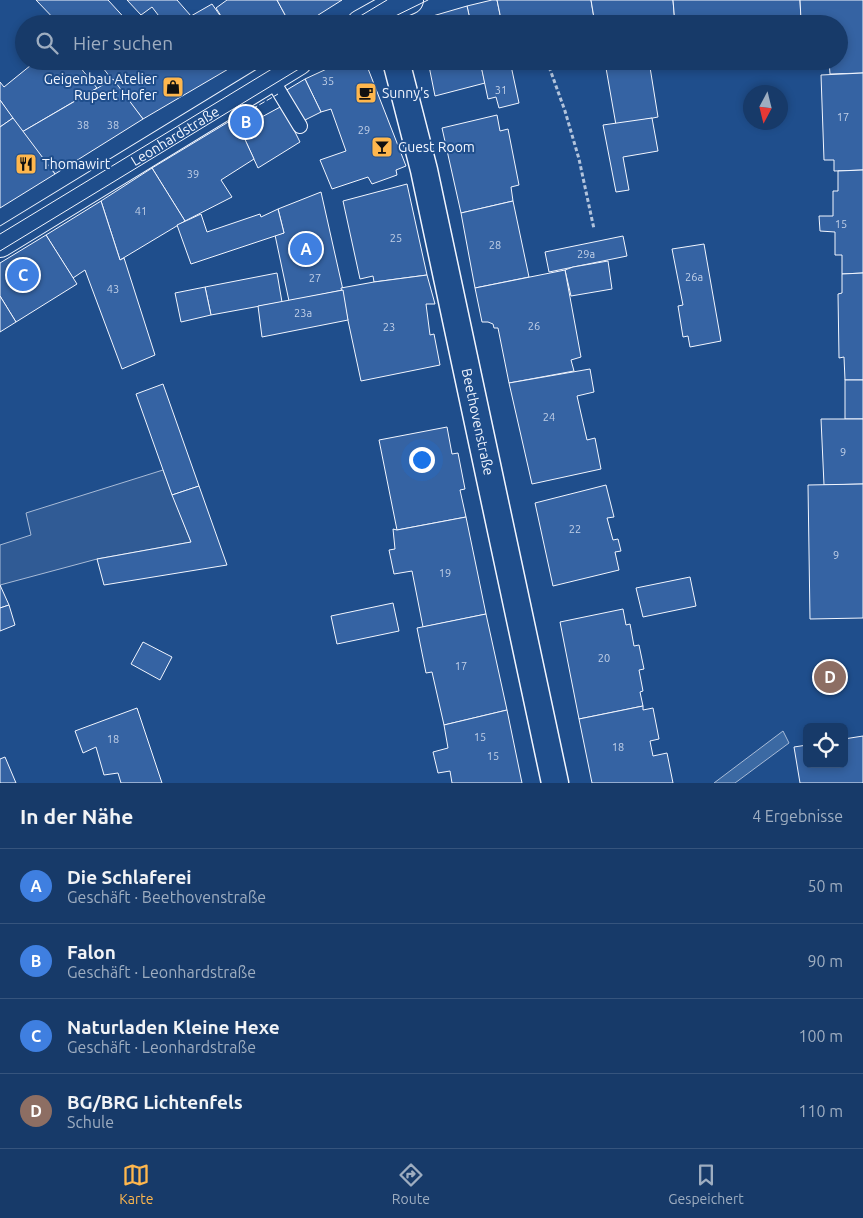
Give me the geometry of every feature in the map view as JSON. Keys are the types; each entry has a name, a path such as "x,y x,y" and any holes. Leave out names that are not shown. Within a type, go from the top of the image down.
{"main road":[{"path":"379,15 393,8"},
{"name":"Leonhardstraße","path":"0,243 284,70"}],"street":[{"name":"Beethovenstraße","path":"398,70 424,170 555,783"}],"lane":[{"path":"271,78 300,126"}],"path":[{"path":"550,70 565,110 594,230"}],"shaded area":[{"path":"163,470 191,542 97,559 0,585 0,545 31,535 26,513"},
{"path":"783,731 789,743 735,783 714,783"}],"building":[{"path":"36,0 108,0 122,15 50,15"},
{"path":"127,0 177,0 190,15 158,15 152,7 141,15"},
{"path":"227,0 277,0 285,15 220,15 216,8"},
{"path":"277,0 342,0 318,15 285,15"},
{"path":"497,0 500,15 469,15 467,6"},
{"path":"497,0 591,0 594,15 500,15"},
{"path":"591,0 673,0 674,15 594,15"},
{"path":"673,0 800,0 801,15 674,15"},
{"path":"800,0 863,0 863,73 830,74 830,70 848,70 848,15 801,15"},
{"path":"212,4 220,15 193,15"},
{"path":"467,6 469,15 436,15"},
{"path":"25,70 82,70 97,88 22,132 0,100 0,82 4,87"},
{"path":"105,70 227,70 143,119"},
{"path":"324,70 369,70 406,166 396,170 397,175 372,184 368,177 332,189 320,160 346,151 331,109 321,112 305,79"},
{"path":"430,70 482,70 485,83 435,96"},
{"path":"482,70 512,70 519,103 499,108 496,97 488,99"},
{"path":"606,70 650,70 658,117 616,125"},
{"path":"863,73 863,170 834,171 834,160 824,160 821,75"},
{"path":"113,79 143,119 55,174 22,132"},
{"path":"305,79 321,112 301,122 285,91"},
{"path":"0,100 13,118 0,127"},
{"path":"282,106 300,142 258,168 235,118 252,109 258,119"},
{"path":"497,115 500,131 508,129 519,185 511,187 513,201 461,213 442,128"},
{"path":"13,118 55,174 0,208 0,127"},
{"path":"235,118 254,159 221,180 232,197 185,221 152,168"},
{"path":"652,118 658,151 623,157 629,190 616,192 603,125"},
{"path":"152,168 185,221 120,260 101,201"},
{"path":"863,170 863,273 842,274 842,255 835,255 835,232 820,231 819,216 833,216 833,191 838,191 838,171"},
{"path":"407,184 427,275 374,282 373,276 360,279 343,201"},
{"path":"321,192 343,290 289,301 275,235 284,233 278,209"},
{"path":"101,201 120,260 124,258 155,355 122,369 85,270 73,278 46,235"},
{"path":"513,201 529,277 475,288 461,213"},
{"path":"278,209 284,233 191,264 177,225 201,214 207,232 260,214 261,217"},
{"path":"46,235 77,284 16,322 0,296 0,263"},
{"path":"623,236 627,256 549,272 545,252"},
{"path":"704,244 721,341 690,347 688,336 683,337 678,306 683,305 672,249"},
{"path":"608,261 612,289 571,296 565,270"},
{"path":"565,270 581,357 571,360 574,371 509,383 498,328 494,328 493,324 488,322 482,322 475,288"},
{"path":"277,273 282,302 211,315 205,287"},
{"path":"863,273 863,380 845,380 844,357 839,358 838,294 842,293 842,274"},
{"path":"427,275 435,304 426,304 430,335 434,334 440,365 361,381 341,288"},
{"path":"205,287 211,315 181,322 175,293"},
{"path":"343,290 348,320 262,337 258,306"},
{"path":"0,296 16,322 0,332"},
{"path":"590,369 594,392 577,396 587,440 595,438 601,469 532,484 509,383"},
{"path":"845,380 863,380 863,419 845,419"},
{"path":"163,384 199,486 172,495 136,394"},
{"path":"821,419 863,419 863,484 824,485"},
{"path":"447,427 452,454 458,453 465,489 460,490 466,517 397,530 379,440"},
{"path":"863,484 863,618 810,619 808,485"},
{"path":"606,485 614,517 607,518 613,540 618,539 621,551 615,552 619,570 553,586 535,503"},
{"path":"199,486 227,565 104,585 97,559 191,542 172,495"},
{"path":"466,517 486,614 423,627 412,571 394,574 389,550 395,549 393,529 397,530"},
{"path":"690,577 696,606 643,617 636,588"},
{"path":"0,585 9,605 0,608"},
{"path":"393,603 399,631 337,644 331,616"},
{"path":"9,605 15,625 0,631 0,608"},
{"path":"623,609 626,625 630,624 634,646 639,645 644,669 639,670 643,691 640,692 643,706 579,719 560,622"},
{"path":"486,614 507,710 444,725 432,672 426,673 417,628"},
{"path":"143,642 172,657 160,680 131,664"},
{"path":"643,706 643,710 653,708 659,739 650,741 653,756 667,753 673,783 592,783 579,719"},
{"path":"137,708 162,783 121,783 118,773 104,775 96,747 83,753 75,731"},
{"path":"507,710 522,783 452,783 450,771 438,773 433,752 448,748 444,725"},
{"path":"863,736 863,783 800,783 794,747 803,746 803,768 848,768 848,738"},
{"path":"5,757 16,783 0,783 0,759"}],"tram line":[{"path":"362,15 387,0"},
{"path":"397,15 428,0"},
{"path":"0,234 270,70"},
{"path":"0,251 297,70"}],"fence":[{"path":"252,109 278,94"}],"place":[{"name":"Geigenbau Atelier Rupert Hofer","path":"173,87"},
{"name":"Sunny's","path":"366,93"},
{"name":"Falon","path":"246,122"},
{"name":"Guest Room","path":"382,147"},
{"name":"Thomawirt","path":"26,164"},
{"name":"Die Schlaferei","path":"306,249"},
{"name":"Naturladen Kleine Hexe","path":"23,275"},
{"name":"BG/BRG Lichtenfels","path":"830,677"}]}
